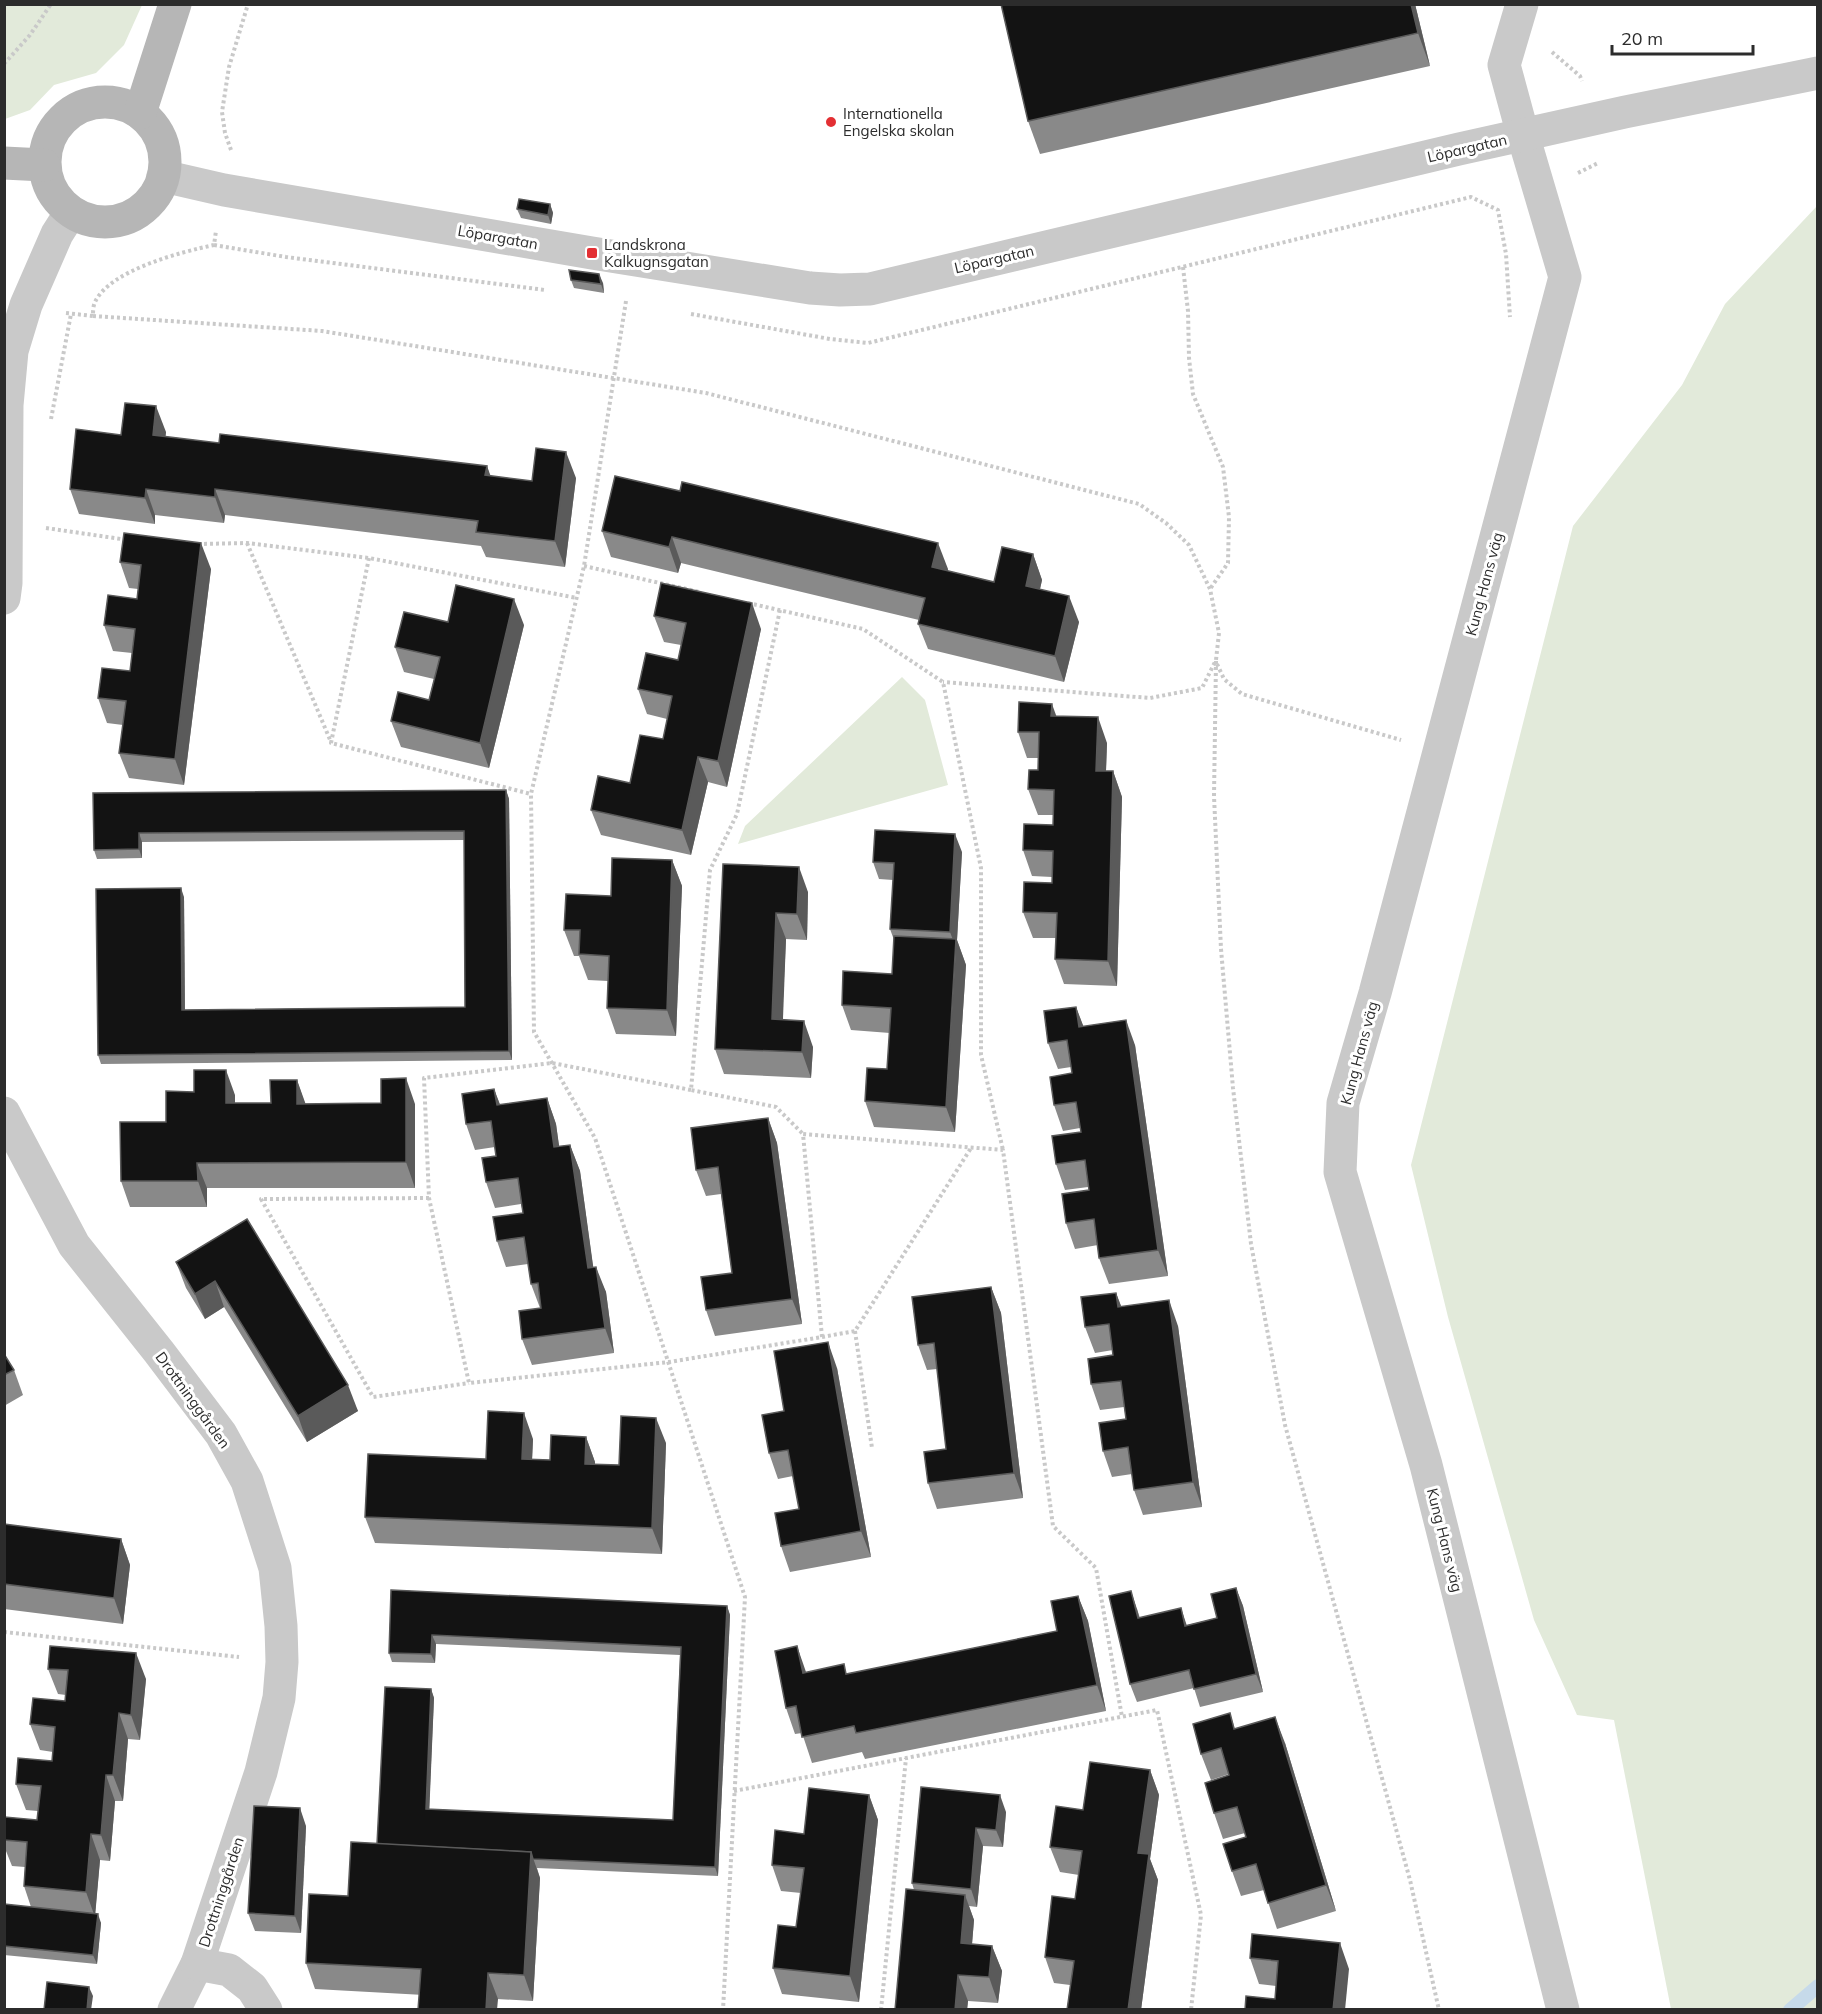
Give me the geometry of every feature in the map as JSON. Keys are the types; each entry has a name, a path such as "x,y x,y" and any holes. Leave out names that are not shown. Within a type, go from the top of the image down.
{"street":[{"path":"140,113 175,4"},
{"name":"Kung Hans väg","path":"1522,4 1504,65 1565,277 1375,993 1343,1103 1340,1172 1426,1465 1563,2010"},
{"name":"Löpargatan","path":"164,176 224,190 591,254 810,288 870,289 1523,135 1818,73"},
{"path":"105,101 129,107 140,113 153,125 161,141 165,158 164,176 150,202 140,212 113,222 84,219 71,212 49,187 44,165 48,141 54,130 70,112 93,103 105,101"},
{"path":"4,163 44,165"},
{"path":"4,598 7,525 7,405 12,351 26,305 57,234 71,212"},
{"name":"Drottninggården","path":"4,1113 74,1245 221,1434 248,1481 275,1569 282,1662 279,1698 261,1772 197,1964 174,2010"},
{"name":"Drottninggården","path":"197,1964 229,1970 252,1989 266,2010"}],"path":[{"path":"4,64 30,34 51,4"},
{"path":"1555,42 1552,53 1580,76"},
{"path":"231,148 242,150"},
{"path":"1471,197 1498,210 1540,193 1599,162"},
{"path":"1498,210 1506,254 1510,322"},
{"path":"1183,267 1193,394 1223,467 1230,517 1228,563 1210,589"},
{"path":"626,301 584,566 531,794 534,1032 595,1138 746,1597 724,2009"},
{"path":"93,316 322,331 706,393 1138,504 1166,523 1189,545 1210,589 1220,633 1216,660 1214,796 1221,949 1233,1088 1251,1244 1285,1425 1410,1880 1439,2010"},
{"path":"7,525 31,525 131,540"},
{"path":"188,544 247,543 369,558 577,598"},
{"path":"247,543 331,743"},
{"path":"331,743 369,558"},
{"path":"584,566 711,594"},
{"path":"745,602 863,628 943,682 1150,698 1202,688 1216,660"},
{"path":"691,1090 710,870 737,814 780,610"},
{"path":"1216,660 1224,680 1242,694 1409,742"},
{"path":"943,682 981,868 981,1055 1003,1150 1053,1526 1096,1568 1122,1717"},
{"path":"331,743 531,794"},
{"path":"469,1383 429,1198 424,1078 552,1063 776,1107 803,1134 822,1336"},
{"path":"803,1134 1003,1150"},
{"path":"872,1448 855,1331 971,1148"},
{"path":"429,1198 261,1199 373,1397 469,1383 669,1362 855,1331"},
{"path":"4,1632 282,1662"},
{"path":"735,1791 1157,1710 1201,1915 1191,2010"},
{"path":"881,2010 906,1758"}],"green space":[{"path":"5,4 142,5 124,45 96,73 54,85 30,110 5,119"},
{"path":"1817,206 1817,2009 1671,2009 1614,1720 1577,1715 1534,1620 1448,1317 1411,1165 1573,526 1682,385 1725,304"},
{"path":"902,677 925,700 948,785 738,844 745,826"}],"building":[{"path":"1001,4 1411,4 1418,33 1028,121"},
{"path":"519,199 550,204 548,215 517,209"},
{"path":"569,270 599,274 601,284 571,280"},
{"path":"125,403 156,406 153,435 219,443 220,434 487,466 485,475 532,481 536,448 566,452 555,541 476,532 478,521 215,489 215,497 146,489 145,498 70,489 76,429 121,435"},
{"path":"615,476 680,491 682,482 938,543 932,567 994,582 1002,547 1033,554 1026,586 1069,596 1055,656 918,624 925,598 672,537 669,547 602,531"},
{"path":"124,533 201,543 175,759 119,753 126,701 98,698 102,668 130,671 135,629 104,625 108,595 137,599 141,565 120,562"},
{"path":"661,583 752,603 718,761 698,757 682,830 591,810 598,776 630,783 640,735 663,739 672,696 638,689 646,653 678,660 686,623 654,616"},
{"path":"456,585 514,599 480,743 391,721 398,692 429,700 440,657 395,647 404,612 448,622"},
{"path":"1019,702 1052,704 1051,716 1098,717 1096,771 1113,771 1108,961 1055,959 1057,913 1023,912 1024,882 1052,883 1053,851 1023,850 1024,824 1053,825 1054,790 1028,789 1029,770 1038,770 1039,732 1018,732"},
{"path":"506,790 509,1051 98,1055 96,889 181,888 182,1010 465,1007 464,831 139,833 139,849 94,850 93,793"},
{"path":"875,830 955,834 950,932 890,929 894,863 873,862"},
{"path":"612,858 672,860 667,1010 607,1008 609,956 579,954 580,930 564,930 566,894 611,896"},
{"path":"723,864 799,867 797,914 776,913 772,1019 804,1021 802,1052 715,1049"},
{"path":"894,936 956,939 946,1107 865,1101 867,1068 887,1069 891,1008 842,1005 843,971 892,974"},
{"path":"1076,1007 1079,1027 1126,1020 1158,1250 1099,1258 1094,1219 1066,1223 1062,1194 1089,1190 1085,1160 1056,1164 1052,1136 1081,1132 1076,1102 1054,1105 1050,1077 1072,1073 1067,1040 1048,1043 1044,1011"},
{"path":"194,1070 226,1070 226,1103 271,1103 270,1080 297,1080 297,1104 381,1103 381,1079 406,1078 406,1162 197,1163 198,1181 121,1181 120,1122 166,1122 166,1091 194,1092"},
{"path":"494,1089 497,1105 547,1098 554,1147 570,1145 588,1268 596,1267 605,1328 522,1339 519,1311 541,1308 538,1283 531,1284 524,1237 497,1241 493,1217 523,1213 518,1178 486,1182 482,1158 496,1156 491,1121 466,1124 462,1094"},
{"path":"768,1118 792,1299 706,1310 701,1277 732,1273 718,1167 696,1170 691,1128"},
{"path":"247,1219 348,1385 298,1416 215,1281 195,1294 176,1262"},
{"path":"991,1287 1014,1473 928,1483 924,1452 946,1449 934,1343 918,1345 912,1297"},
{"path":"1116,1293 1118,1307 1169,1300 1193,1482 1134,1490 1128,1447 1103,1451 1099,1423 1126,1419 1121,1381 1091,1384 1088,1359 1113,1355 1109,1324 1085,1327 1081,1297"},
{"path":"828,1342 861,1531 781,1546 775,1513 799,1509 788,1450 769,1453 762,1415 784,1411 774,1351"},
{"path":"4,1354 14,1370 4,1375"},
{"path":"488,1411 524,1413 522,1459 550,1460 551,1435 586,1437 585,1464 619,1465 621,1416 656,1418 652,1528 365,1517 368,1454 486,1459"},
{"path":"4,1524 121,1539 114,1598 4,1584"},
{"path":"1236,1588 1256,1674 1194,1689 1189,1670 1130,1684 1109,1596 1131,1591 1138,1618 1181,1608 1185,1626 1217,1618 1211,1594"},
{"path":"391,1590 727,1606 715,1867 533,1859 531,1852 377,1844 385,1687 431,1689 426,1809 673,1820 681,1647 432,1635 431,1654 389,1653"},
{"path":"1078,1596 1097,1685 856,1733 854,1726 802,1737 796,1706 786,1708 775,1651 797,1646 803,1673 844,1664 846,1674 1057,1631 1051,1601"},
{"path":"50,1646 136,1653 131,1715 119,1713 113,1775 106,1775 101,1835 91,1834 86,1892 24,1886 27,1842 4,1840 5,1817 37,1820 41,1786 16,1784 18,1758 52,1761 55,1727 30,1724 33,1698 65,1701 68,1670 48,1669"},
{"path":"1230,1713 1234,1729 1275,1717 1326,1885 1268,1903 1256,1864 1232,1871 1223,1844 1246,1837 1237,1807 1214,1813 1205,1783 1229,1775 1221,1748 1201,1754 1193,1724"},
{"path":"1090,1762 1150,1770 1138,1853 1149,1854 1128,2010 1067,2010 1074,1961 1045,1957 1052,1896 1075,1899 1082,1851 1050,1847 1056,1806 1083,1810"},
{"path":"921,1787 1000,1795 996,1830 976,1828 971,1889 912,1883"},
{"path":"809,1788 869,1795 850,1976 773,1968 778,1925 796,1927 804,1868 772,1865 775,1830 804,1834"},
{"path":"254,1806 300,1808 295,1916 248,1913"},
{"path":"351,1842 531,1852 524,1975 488,1973 486,2010 418,2010 421,1969 306,1963 309,1894 348,1896"},
{"path":"906,1889 965,1895 961,1943 992,1946 989,1977 958,1975 955,2010 895,2010"},
{"path":"4,1904 98,1914 93,1955 4,1946"},
{"path":"1252,1934 1340,1943 1333,2010 1245,2010 1246,1996 1275,1999 1278,1961 1250,1958"},
{"path":"47,1982 89,1987 87,2010 44,2010"}],"waterway":[{"path":"1790,2010 1818,1986"}],"place":[{"name":"Internationella Engelska skolan","path":"831,122"},
{"name":"Landskrona Kalkugnsgatan","path":"592,253"}]}
